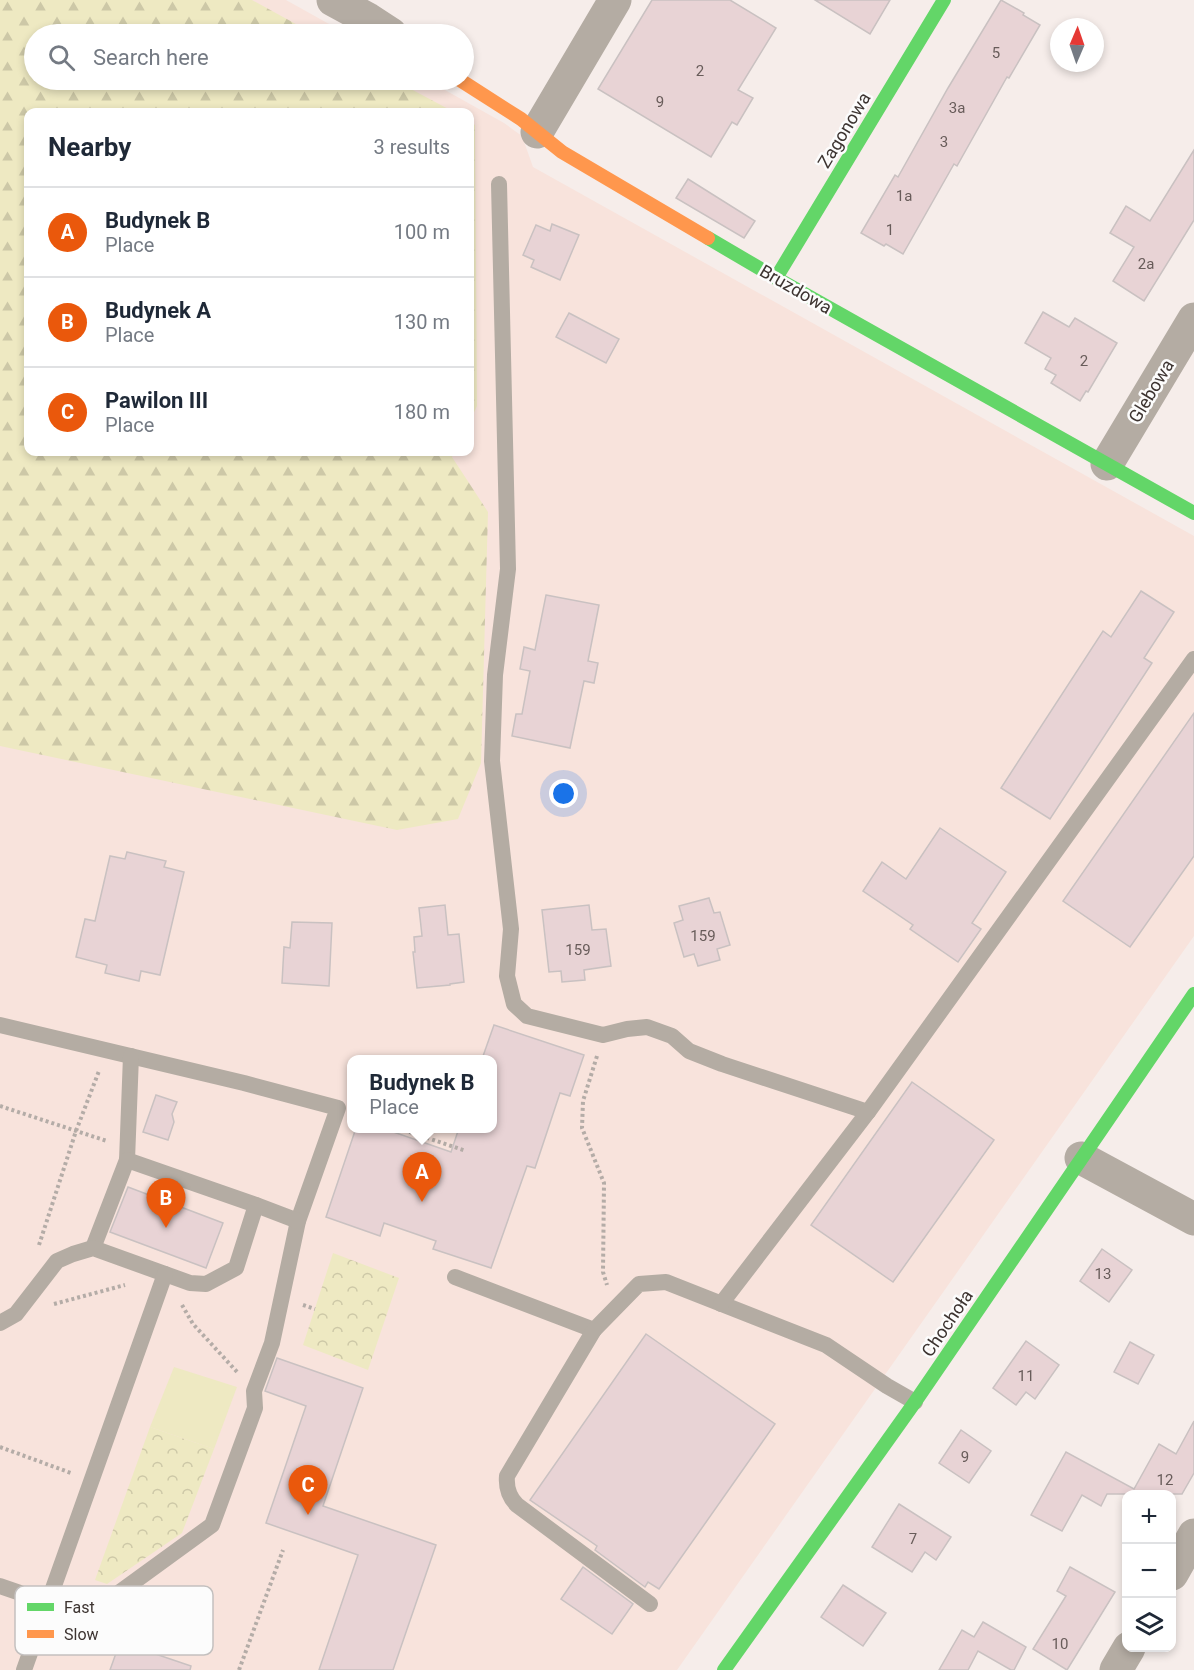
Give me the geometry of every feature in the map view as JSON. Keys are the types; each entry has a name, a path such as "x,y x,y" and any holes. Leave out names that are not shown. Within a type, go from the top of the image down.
{"street":[{"path":"333,0 379,18"},
{"path":"537,132 615,0"},
{"name":"Zagonowa","path":"776,278 944,0"},
{"name":"Bruzdowa","path":"474,89 521,119 562,152 776,278 1194,513"},
{"name":"Glebowa","path":"1107,464 1194,319"},
{"name":"Chochoła","path":"724,1670 915,1402 1194,994"},
{"path":"1081,1158 1194,1219"},
{"path":"1176,1567 1194,1535"},
{"path":"1116,1670 1126,1652"}],"lane":[{"path":"499,184 508,569 495,675 492,761 511,929 507,976 514,1004 527,1016 603,1035 647,1027 672,1036 689,1051 722,1064 868,1112"},
{"path":"721,1304 868,1112 1194,659"},
{"path":"0,1025 244,1083 338,1108 298,1221 272,1343 254,1391 255,1408 212,1525 128,1586"},
{"path":"93,1248 127,1154 131,1056"},
{"path":"127,1154 298,1221"},
{"path":"0,1323 16,1314 57,1261 93,1248 190,1283 206,1284 236,1268 256,1205"},
{"path":"54,1586 165,1274"},
{"path":"455,1277 594,1330"},
{"path":"650,1604 517,1505 506,1486 507,1476 594,1330 639,1284 666,1282 826,1345 880,1382 915,1402"},
{"path":"0,1586 15,1591"},
{"path":"24,1670 29,1655"}],"path":[{"path":"603,1035 583,1101 582,1128 604,1184 603,1272 615,1309"},
{"path":"37,1250 76,1131 106,1050"},
{"path":"0,1106 76,1131 127,1154"},
{"path":"413,1133 466,1151"},
{"path":"16,1314 165,1274 193,1324 254,1391"},
{"path":"0,1447 91,1480"},
{"path":"239,1670 283,1550"}],"shaded area":[{"path":"0,0 286,0 329,24 24,24 24,90 445,90 504,123 522,136 533,167 1194,536 1194,936 677,1670 0,1670"}],"green space":[{"path":"0,0 252,0 296,24 24,24 24,90 413,90 446,108 24,108 24,456 452,456 488,512 481,763 458,819 397,830 0,746"},
{"path":"474,124 475,125 477,406 474,412"},
{"path":"333,1253 399,1278 368,1370 303,1345"},
{"path":"174,1367 237,1387 214,1449 150,1427"},
{"path":"150,1427 214,1449 182,1533 107,1584 95,1580"}],"building":[{"path":"652,0 730,0 776,28 738,90 753,98 737,125 732,122 711,157 598,89"},
{"path":"815,0 890,0 870,34"},
{"path":"1001,0 1040,25 1009,78 1007,77 957,166 954,164 903,254 886,244 884,246 861,233 895,175 898,177"},
{"path":"1194,150 1194,220 1144,301 1113,281 1134,247 1110,233 1126,206 1150,221"},
{"path":"688,179 755,221 744,238 676,198"},
{"path":"552,224 579,235 560,280 531,267 534,260 523,255 536,225 550,231"},
{"path":"1043,312 1069,327 1075,318 1117,343 1088,392 1086,391 1080,401 1051,383 1056,375 1045,369 1051,358 1025,343"},
{"path":"569,313 619,339 606,363 556,337"},
{"path":"1141,591 1174,612 1144,658 1152,663 1050,819 1001,788 1103,631 1111,637"},
{"path":"546,595 599,605 588,661 598,663 594,683 584,681 570,748 512,736 516,714 522,714 530,671 520,669 524,647 535,650"},
{"path":"1194,713 1194,856 1130,947 1063,901"},
{"path":"940,828 1006,872 972,923 981,929 958,962 910,929 913,925 863,891 882,862 906,879"},
{"path":"127,852 166,861 164,867 184,872 160,975 141,971 139,981 105,973 107,965 76,957 85,919 95,921 110,856 125,859"},
{"path":"709,898 714,913 720,912 730,945 717,949 720,960 698,966 694,954 684,957 674,923 683,920 679,906"},
{"path":"445,905 448,935 459,934 464,982 417,988 413,952 415,952 414,937 422,936 419,908"},
{"path":"589,905 592,930 606,929 611,966 584,970 585,980 562,982 561,971 549,972 542,910"},
{"path":"292,922 332,923 329,986 282,983 284,947 290,948"},
{"path":"494,1025 584,1055 570,1096 560,1093 535,1168 527,1166 491,1268 433,1249 436,1241 384,1223 380,1236 326,1217 354,1133 396,1133 451,1152 457,1133 497,1133 497,1055 483,1055"},
{"path":"912,1082 994,1140 893,1282 811,1225"},
{"path":"156,1095 177,1102 172,1114 174,1122 168,1140 143,1132"},
{"path":"128,1187 223,1223 206,1268 110,1232"},
{"path":"1102,1249 1132,1270 1109,1302 1080,1281"},
{"path":"646,1334 775,1424 659,1589 648,1582 645,1587 595,1550 597,1546 530,1500"},
{"path":"1026,1341 1059,1365 1035,1399 1026,1392 1016,1405 993,1388"},
{"path":"1130,1342 1154,1355 1138,1384 1114,1372"},
{"path":"277,1358 363,1388 323,1506 436,1545 393,1670 319,1670 358,1555 266,1523 306,1406 265,1391"},
{"path":"1194,1421 1194,1473 1182,1494 1176,1494 1176,1490 1122,1490 1122,1494 1107,1494 1101,1506 1082,1495 1062,1531 1031,1515 1066,1452 1134,1489 1159,1444 1176,1454"},
{"path":"961,1430 991,1451 969,1483 939,1463"},
{"path":"899,1504 951,1537 936,1560 925,1552 912,1572 872,1547"},
{"path":"583,1567 633,1604 612,1634 561,1599"},
{"path":"1070,1567 1115,1592 1067,1670 1033,1649 1066,1596 1057,1591"},
{"path":"843,1585 886,1613 863,1646 821,1617"},
{"path":"983,1622 1026,1647 1014,1670 978,1651 968,1670 939,1670 962,1630 974,1637"},
{"path":"115,1655 158,1655 191,1666 190,1670 110,1670"}],"traffic: fast":[{"path":"776,278 944,0"},
{"path":"708,238 1194,513"},
{"path":"724,1670 915,1402 1194,994"}],"traffic: slow":[{"path":"474,89 521,119 562,152 708,238"}],"place":[{"name":"Budynek B","path":"422,1202"},
{"name":"Budynek A","path":"166,1228"},
{"name":"Pawilon III","path":"308,1515"}]}
